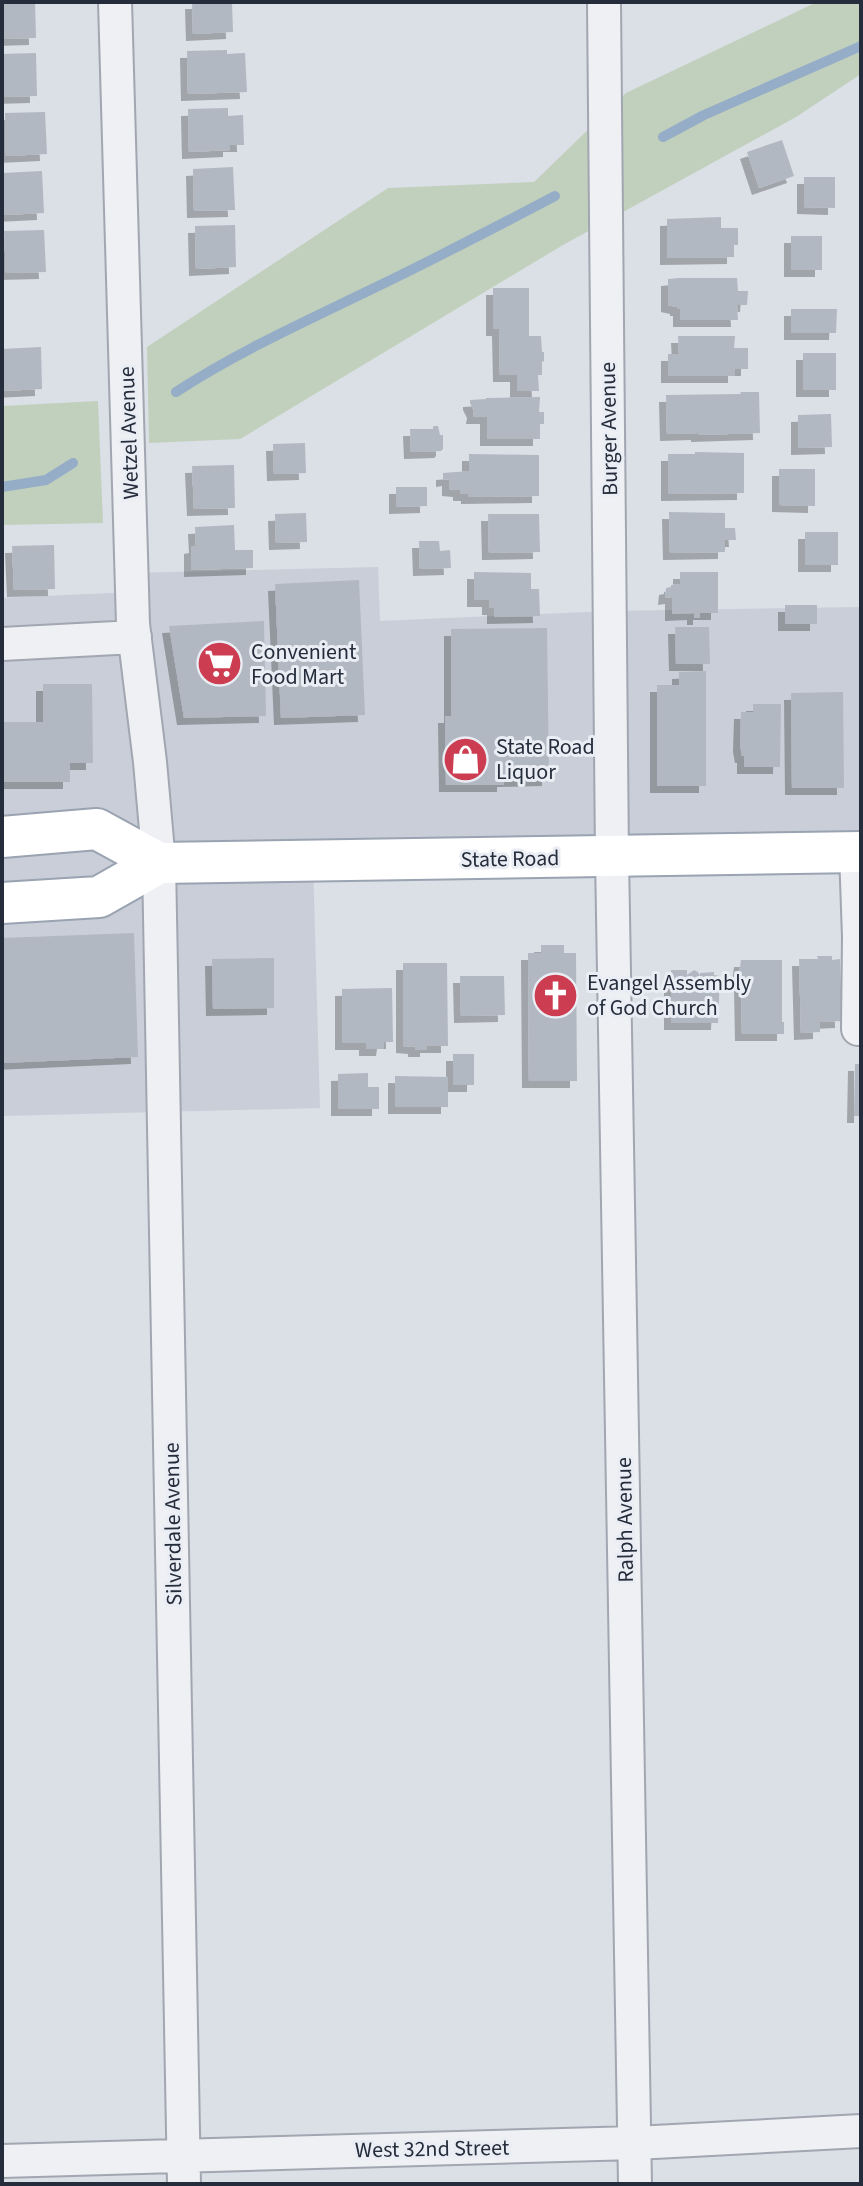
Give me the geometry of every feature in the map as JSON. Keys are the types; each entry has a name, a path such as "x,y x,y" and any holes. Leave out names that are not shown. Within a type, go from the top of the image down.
{"main road":[{"name":"State Road","path":"2,837 97,829 159,863"},
{"name":"State Road","path":"2,903 99,897 159,863 858,852"}],"street":[{"name":"Wetzel Avenue","path":"115,2 135,637 159,863"},
{"name":"Burger Avenue","path":"604,2 612,857"},
{"path":"2,644 135,637"},
{"path":"858,852 858,1029"},
{"name":"Ralph Avenue","path":"612,857 635,2184"},
{"name":"Silverdale Avenue","path":"159,863 184,2169"},
{"name":"West 32nd Street","path":"2,2161 184,2169 861,2131"}],"shaded area":[{"path":"378,567 380,621 610,611 861,607 861,852 313,862 320,1108 2,1116 2,598 132,592 132,573"}],"green space":[{"path":"817,2 861,2 861,74 796,117 563,245 240,439 149,443 147,347 388,188 534,182 626,93"},
{"path":"98,401 103,523 2,525 2,406"}],"building":[{"path":"2,2 35,2 36,38 2,39"},
{"path":"192,2 232,2 233,32 193,34"},
{"path":"227,50 227,54 245,53 247,92 188,94 187,51"},
{"path":"36,53 37,96 2,97 2,54"},
{"path":"228,108 228,116 243,115 244,145 230,145 230,150 189,152 188,109"},
{"path":"45,112 47,154 6,156 5,113"},
{"path":"782,140 794,176 759,188 747,152"},
{"path":"233,167 235,210 194,211 193,169"},
{"path":"42,171 44,213 4,215 3,173"},
{"path":"804,177 835,177 835,208 804,207"},
{"path":"721,217 721,228 738,228 734,257 667,258 667,219"},
{"path":"235,225 236,267 196,269 195,226"},
{"path":"44,230 46,272 6,273 4,231"},
{"path":"791,236 822,236 822,270 791,270"},
{"path":"737,278 738,291 748,291 747,305 737,305 738,320 680,320 680,309 668,305 668,279"},
{"path":"493,288 529,288 529,336 541,336 544,352 542,375 538,375 539,391 517,391 517,375 500,375 499,329 493,329"},
{"path":"791,309 837,309 836,333 791,333"},
{"path":"678,336 735,336 734,348 748,348 748,369 735,369 735,376 668,376 668,354 679,354"},
{"path":"41,347 42,389 2,391 2,349"},
{"path":"803,353 836,353 836,390 803,390"},
{"path":"759,392 760,433 667,434 666,395"},
{"path":"540,397 539,412 544,412 544,424 540,424 540,439 487,439 487,417 473,417 470,403 470,400 486,398"},
{"path":"831,414 832,447 798,448 798,415"},
{"path":"433,426 438,426 440,435 443,435 443,449 411,452 410,429 433,429"},
{"path":"305,443 306,473 274,474 273,444"},
{"path":"744,453 744,493 668,494 668,454"},
{"path":"469,454 539,455 539,496 468,497 468,494 460,494 460,490 449,489 449,479 443,480 443,473 469,471"},
{"path":"234,465 235,508 194,509 192,466"},
{"path":"779,469 815,469 815,506 779,505"},
{"path":"396,487 427,487 427,506 396,507"},
{"path":"669,512 725,513 725,528 735,528 736,540 725,540 725,552 670,553"},
{"path":"306,513 307,542 276,543 275,514"},
{"path":"488,514 539,514 540,552 489,553"},
{"path":"234,525 235,550 253,550 253,568 191,570 191,547 196,546 195,527"},
{"path":"805,532 838,532 838,565 805,565"},
{"path":"419,541 439,541 440,551 450,550 451,568 420,569"},
{"path":"54,545 55,589 14,590 12,546"},
{"path":"474,572 531,573 531,589 539,589 540,616 494,617 494,608 489,608 489,600 474,600"},
{"path":"680,572 718,572 718,613 700,613 700,618 694,618 694,613 672,614 672,597 665,598 666,588 680,584"},
{"path":"359,580 365,715 281,718 275,584"},
{"path":"785,605 817,605 817,624 785,624"},
{"name":"Convenient Food Mart","path":"264,621 266,716 184,718 169,626"},
{"path":"675,627 709,627 710,664 676,664"},
{"path":"547,628 549,779 504,780 504,785 446,785 445,716 451,716 451,629"},
{"path":"706,671 706,786 657,786 657,685 679,685 679,672"},
{"path":"43,684 92,684 93,763 70,763 70,782 2,782 2,722 43,722"},
{"path":"843,692 844,788 792,788 791,693"},
{"path":"753,704 781,704 780,767 744,767 740,745 741,712 753,712"},
{"path":"134,933 138,1057 2,1063 2,938"},
{"path":"541,945 564,945 564,953 576,953 577,1081 529,1081 528,953 541,953"},
{"path":"817,956 840,959 842,1021 820,1022 820,1032 801,1033 799,959 818,959"},
{"path":"274,958 274,1008 213,1009 212,959"},
{"path":"741,960 782,960 784,1034 742,1034 741,982 738,982"},
{"path":"403,963 447,963 448,1046 427,1046 427,1050 415,1050 415,1047 403,1046"},
{"path":"671,970 687,970 687,975 694,970 700,976 700,973 714,972 714,975 720,976 718,1023 671,1023"},
{"path":"460,976 504,976 505,1015 461,1016"},
{"path":"392,988 393,1042 384,1042 383,1049 366,1049 366,1043 342,1043 342,989"},
{"path":"453,1054 474,1054 474,1085 453,1085"},
{"path":"855,1064 861,1064 861,1116 854,1116"},
{"path":"368,1073 368,1087 379,1087 379,1109 338,1109 338,1074"},
{"path":"395,1076 448,1077 448,1107 395,1107"}],"waterway":[{"path":"663,137 704,115 861,46"},
{"path":"176,392 247,351 555,196"},
{"path":"2,487 46,480 73,463"}],"place":[{"name":"Convenient Food Mart","path":"220,664"},
{"name":"State Road Liquor","path":"465,759"},
{"name":"Evangel Assembly of God Church","path":"556,995"}]}
